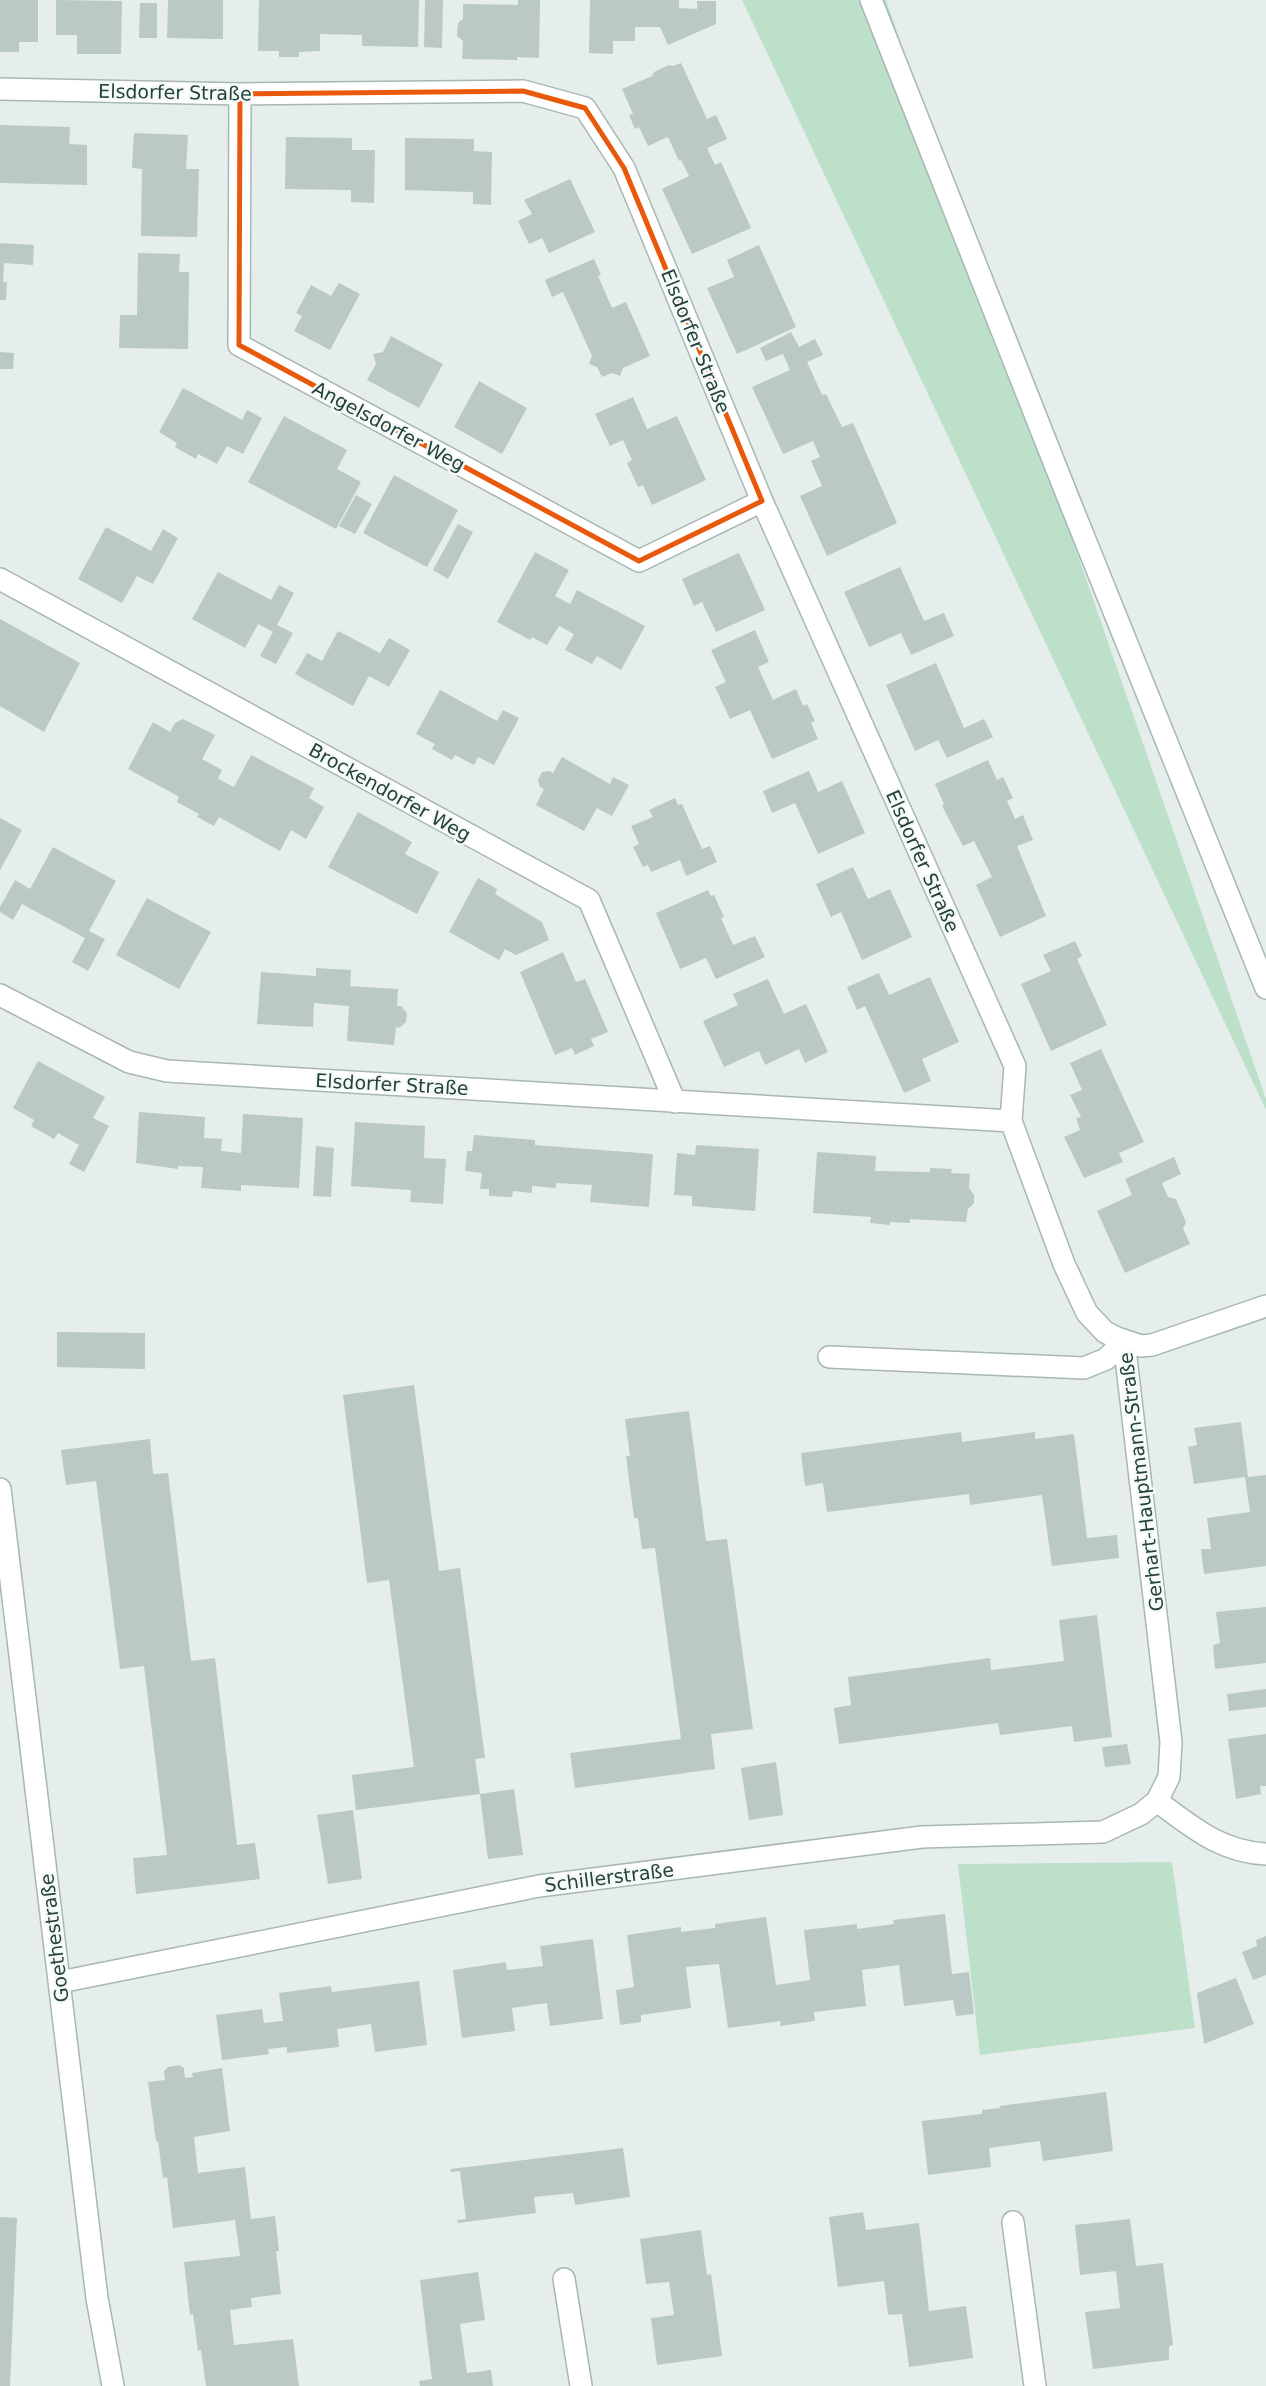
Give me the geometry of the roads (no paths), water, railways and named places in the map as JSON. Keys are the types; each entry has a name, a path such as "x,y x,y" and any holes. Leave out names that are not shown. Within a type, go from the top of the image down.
{"street":[{"path":"871,0 1266,988"},
{"name":"Elsdorfer Straße","path":"0,89 240,94 523,91 585,108 624,168 762,500 1015,1066 1011,1121 1064,1265 1087,1313 1105,1332 1124,1341"},
{"name":"Angelsdorfer Weg","path":"240,94 239,345 639,561 762,500"},
{"name":"Brockendorfer Weg","path":"0,579 589,900 675,1101"},
{"name":"Elsdorfer Straße","path":"0,995 129,1062 167,1071 1011,1121"},
{"path":"1124,1341 1141,1346 1152,1345 1266,1306"},
{"name":"Gerhart-Hauptmann-Straße","path":"829,1357 1084,1368 1106,1359 1124,1341"},
{"name":"Gerhart-Hauptmann-Straße","path":"1124,1341 1171,1742 1169,1777 1157,1801"},
{"name":"Goethestraße","path":"0,1489 97,2298 113,2386"},
{"path":"1157,1801 1206,1838 1247,1853 1266,1854"},
{"name":"Schillerstraße","path":"60,1982 539,1886 922,1837 1103,1832 1123,1824 1157,1801"},
{"path":"1013,2222 1035,2386"},
{"path":"564,2279 581,2386"}]}
